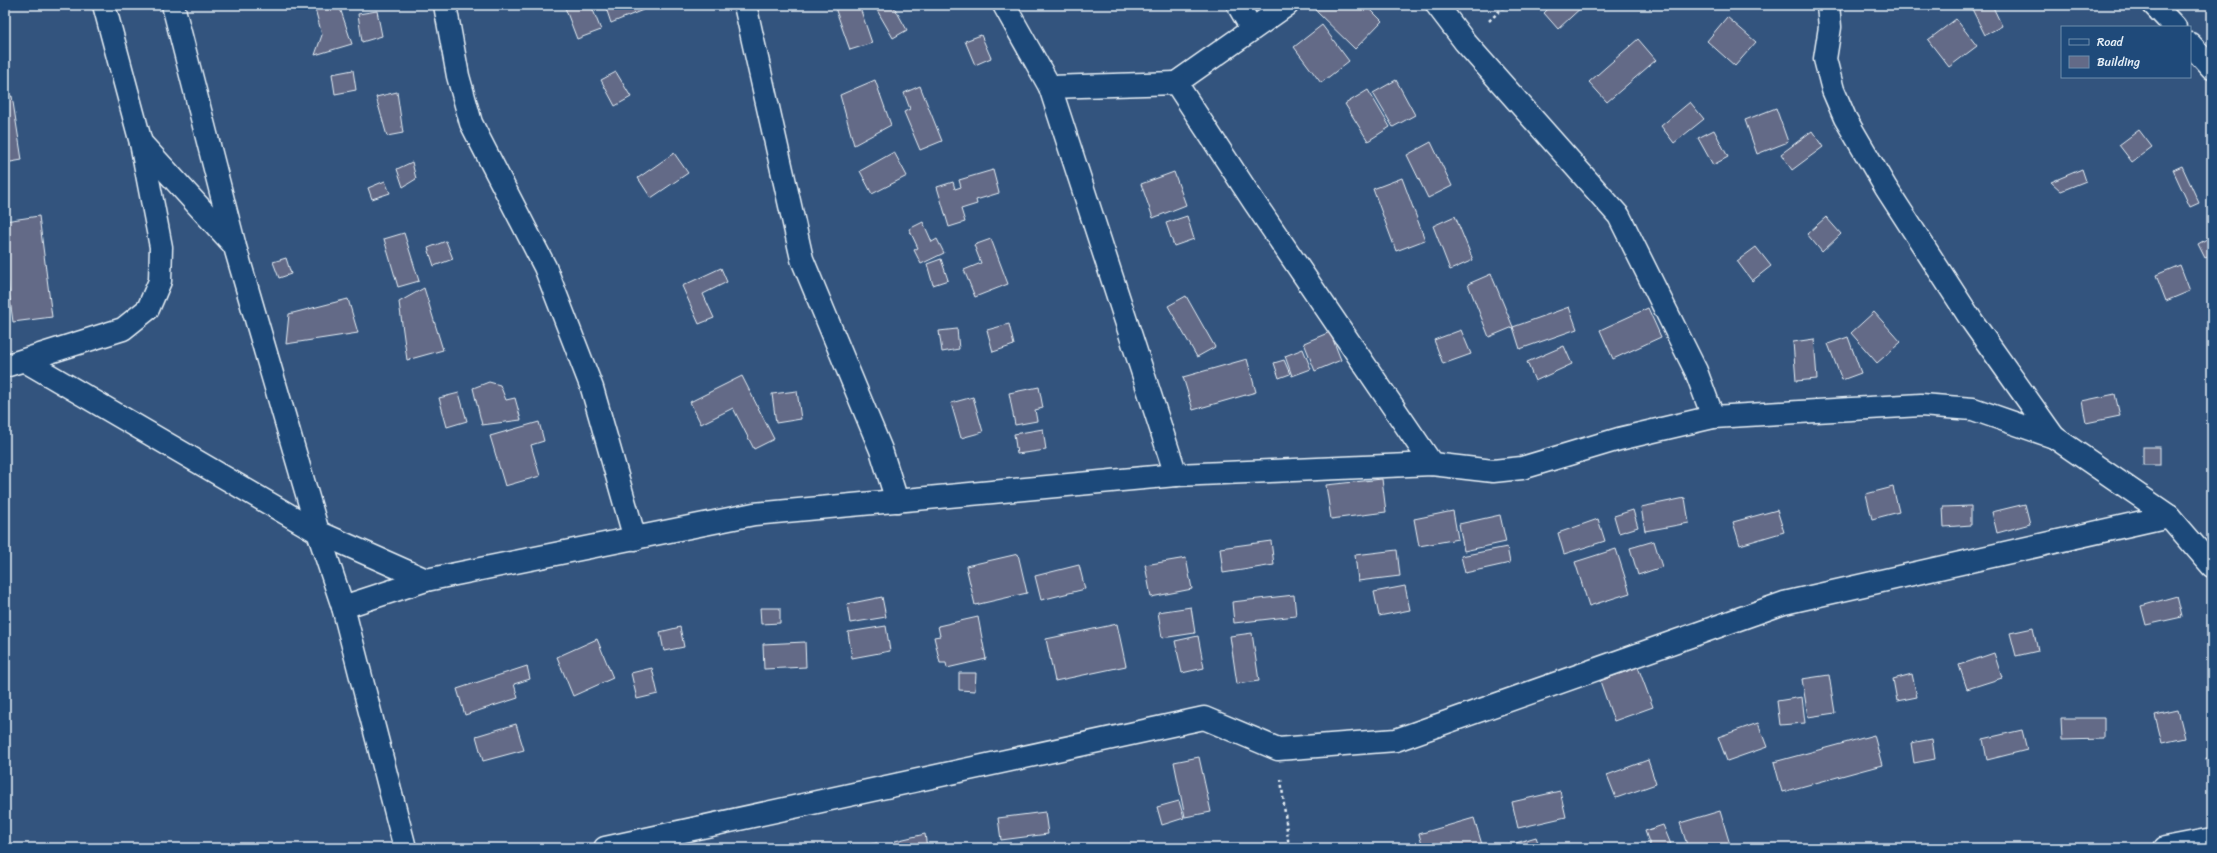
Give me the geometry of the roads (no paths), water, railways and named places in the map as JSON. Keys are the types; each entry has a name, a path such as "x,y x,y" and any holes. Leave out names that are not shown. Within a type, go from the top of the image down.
{"street":[{"path":"15,363 123,329 148,309 160,281 161,247 141,143 104,5"},
{"path":"173,5 235,247 318,532 343,607 405,848"},
{"path":"444,5 458,76 471,123 545,267 592,388 636,539"},
{"path":"745,5 802,259 881,450 897,501"},
{"path":"1004,5 1050,87 1176,475"},
{"path":"1238,5 1252,29"},
{"path":"1050,87 1176,83 1287,5"},
{"path":"1437,5 1465,42 1619,216 1696,371 1713,417"},
{"path":"1828,5 1830,27 1825,59 1834,90 1845,118 1886,188 1972,321 2054,437"},
{"path":"2154,5 2173,26"},
{"path":"2191,45 2212,68"},
{"path":"1176,83 1258,208 1432,464"},
{"path":"141,143 235,247"},
{"path":"15,363 318,532 426,580"},
{"path":"343,607 426,580 636,539 754,514 1176,475 1432,464 1493,471 1522,468 1619,439 1713,417 1922,406 1973,409 2054,437 2169,516 2212,566"},
{"path":"605,848 1204,718 1278,749 1396,740 1784,603 2169,516"},
{"path":"2165,848 2212,839"}]}
